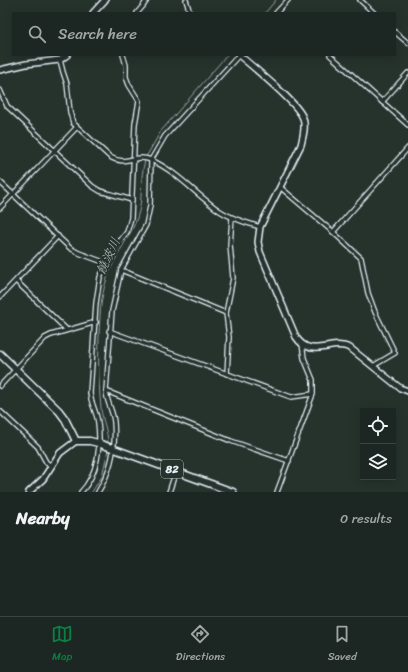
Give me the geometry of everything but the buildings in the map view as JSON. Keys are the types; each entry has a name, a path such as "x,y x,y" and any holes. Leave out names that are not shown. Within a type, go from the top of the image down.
{"main road":[{"path":"0,354 59,411 76,441"},
{"name":"82","path":"76,441 90,441 112,447 234,492"}],"street":[{"path":"94,12 105,0"},
{"path":"138,12 147,0"},
{"path":"186,0 190,12"},
{"path":"278,11 288,0"},
{"path":"360,0 373,12"},
{"path":"396,33 408,43"},
{"path":"0,70 26,64 60,60 66,56"},
{"path":"81,492 90,480 95,467 100,444 98,423 91,403 90,393 96,322 96,303 100,278 115,247 127,232 131,218 135,124 139,101 126,77 126,64 123,56"},
{"path":"98,492 108,473 114,422 107,401 106,392 109,359 109,331 112,311 121,270 146,225 150,206 149,160 165,136 238,56"},
{"path":"240,56 292,103 303,117 304,134 301,145 260,227 258,242 260,252 296,337 302,344 314,349 345,345 354,350 400,388 408,391"},
{"path":"331,56 408,125"},
{"path":"60,60 67,84 71,118 77,127 110,157 117,161 129,161 137,157 149,160 171,171 220,211 232,218 260,227"},
{"path":"382,102 408,73"},
{"path":"0,90 7,106 96,188 100,191 132,200"},
{"path":"0,208 77,127"},
{"path":"333,232 408,148"},
{"path":"0,182 70,248 106,263"},
{"path":"280,186 361,258 368,293 375,312 395,353 373,366"},
{"path":"227,374 229,337 226,313 233,278 230,245 232,218"},
{"path":"0,297 58,236"},
{"path":"121,270 226,313"},
{"path":"16,281 67,330"},
{"path":"0,386 44,338 96,322"},
{"path":"109,331 291,397 313,394"},
{"path":"277,492 313,394 313,380 304,358 302,344"},
{"path":"106,392 231,441 289,461"},
{"path":"0,412 38,447 46,462 51,466"},
{"path":"29,492 38,484 60,453 76,441"},
{"path":"169,492 176,471"}],"waterway":[{"name":"饒波川","path":"266,12 276,0"},
{"name":"饒波川","path":"146,157 161,131 226,56"},
{"name":"饒波川","path":"108,443 99,385 100,316 109,272 133,229 137,218 145,161"},
{"name":"饒波川","path":"92,492 102,476 108,450"}]}
